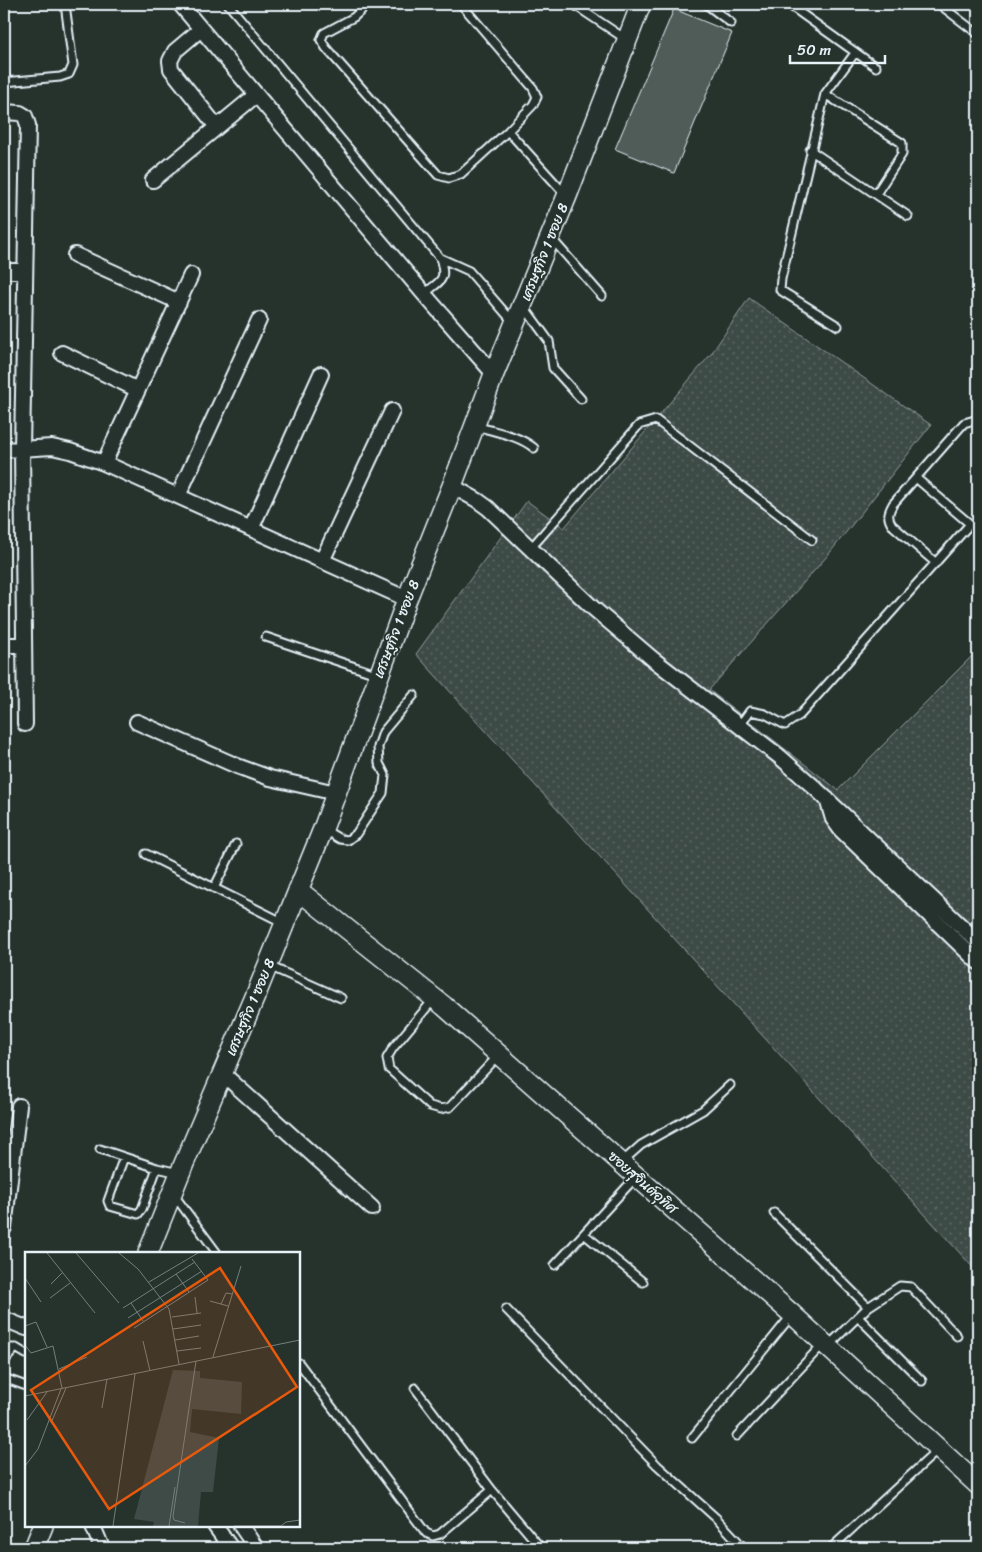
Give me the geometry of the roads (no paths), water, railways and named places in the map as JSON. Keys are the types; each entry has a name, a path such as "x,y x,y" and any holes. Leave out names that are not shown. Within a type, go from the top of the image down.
{"street":[{"path":"180,4 424,294 494,374"},
{"name":"เศรษฐกิจ 1 ซอย 8","path":"148,1252 323,828 407,599 641,4"},
{"path":"201,29 175,52 170,61 171,69 217,127"},
{"path":"153,180 256,95"},
{"path":"4,112 20,113 25,116 28,125 22,448 25,724"},
{"path":"75,254 179,302"},
{"path":"4,271 25,271"},
{"path":"104,463 191,275"},
{"path":"178,496 259,320"},
{"path":"62,353 138,390"},
{"path":"250,529 321,374"},
{"path":"322,561 392,410"},
{"path":"4,450 52,447 70,450 104,463 407,599"},
{"path":"452,486 488,508 593,608 654,660 780,757 827,798 978,942"},
{"path":"4,645 23,645"},
{"path":"137,722 237,766 270,778 336,793"},
{"path":"827,798 840,830 978,962"},
{"name":"ซอยสุจินต์อุทิศ","path":"298,890 434,998 499,1054 792,1314 978,1486"},
{"path":"222,1073 372,1208"},
{"path":"4,1228 19,1106"},
{"path":"4,1319 25,1328"},
{"path":"34,1548 43,1527"},
{"path":"93,1527 102,1548"},
{"path":"216,1527 231,1548"},
{"path":"241,1527 256,1548"}],"lane":[{"path":"4,71 5,82 60,77 70,74 73,65 65,4"},
{"path":"228,4 440,258 444,272 442,280 424,294"},
{"path":"368,4 354,16 324,33 321,40 438,175 449,178 460,174 508,131 533,106 537,98 534,88 462,4"},
{"path":"573,4 627,41"},
{"path":"706,4 731,22"},
{"path":"788,4 876,67"},
{"path":"939,4 978,34"},
{"path":"838,326 780,290 810,150 825,94 855,52"},
{"path":"825,94 902,143 902,154 876,194"},
{"path":"508,131 567,196"},
{"path":"810,150 908,216"},
{"path":"550,237 602,296"},
{"path":"440,258 469,271 515,324"},
{"path":"523,306 549,341 553,368 581,399"},
{"path":"936,563 892,525 888,519 888,513 893,504 964,423 978,419"},
{"path":"530,549 639,424 656,420 812,540"},
{"path":"475,426 514,437 534,448"},
{"path":"916,478 970,524 978,528"},
{"path":"739,726 750,711 765,714 785,725 800,715 970,524"},
{"path":"266,637 379,676"},
{"path":"323,828 340,839 348,840 356,834 383,793 385,775 379,763 378,747 383,732 414,695"},
{"path":"214,888 236,844"},
{"path":"146,854 285,923"},
{"path":"267,965 341,998"},
{"path":"434,998 387,1058 389,1068 430,1106 441,1109 450,1107 499,1054"},
{"path":"622,1163 641,1145 703,1110 730,1085"},
{"path":"100,1149 156,1168 180,1173"},
{"path":"124,1157 108,1201 110,1206 138,1214 142,1209 156,1168"},
{"path":"555,1265 637,1176"},
{"path":"172,1193 216,1252"},
{"path":"774,1213 868,1307"},
{"path":"584,1234 643,1282"},
{"path":"737,1436 826,1345 868,1307 900,1286 911,1287 957,1336"},
{"path":"506,1309 657,1465 716,1518 744,1548"},
{"path":"692,1438 792,1314"},
{"path":"858,1317 922,1381"},
{"path":"4,1348 16,1348 25,1353"},
{"path":"4,1361 16,1348"},
{"path":"300,1364 426,1533 433,1536 440,1534 492,1490"},
{"path":"4,1378 25,1386"},
{"path":"415,1388 492,1490 541,1548"},
{"path":"831,1548 938,1450"}]}
